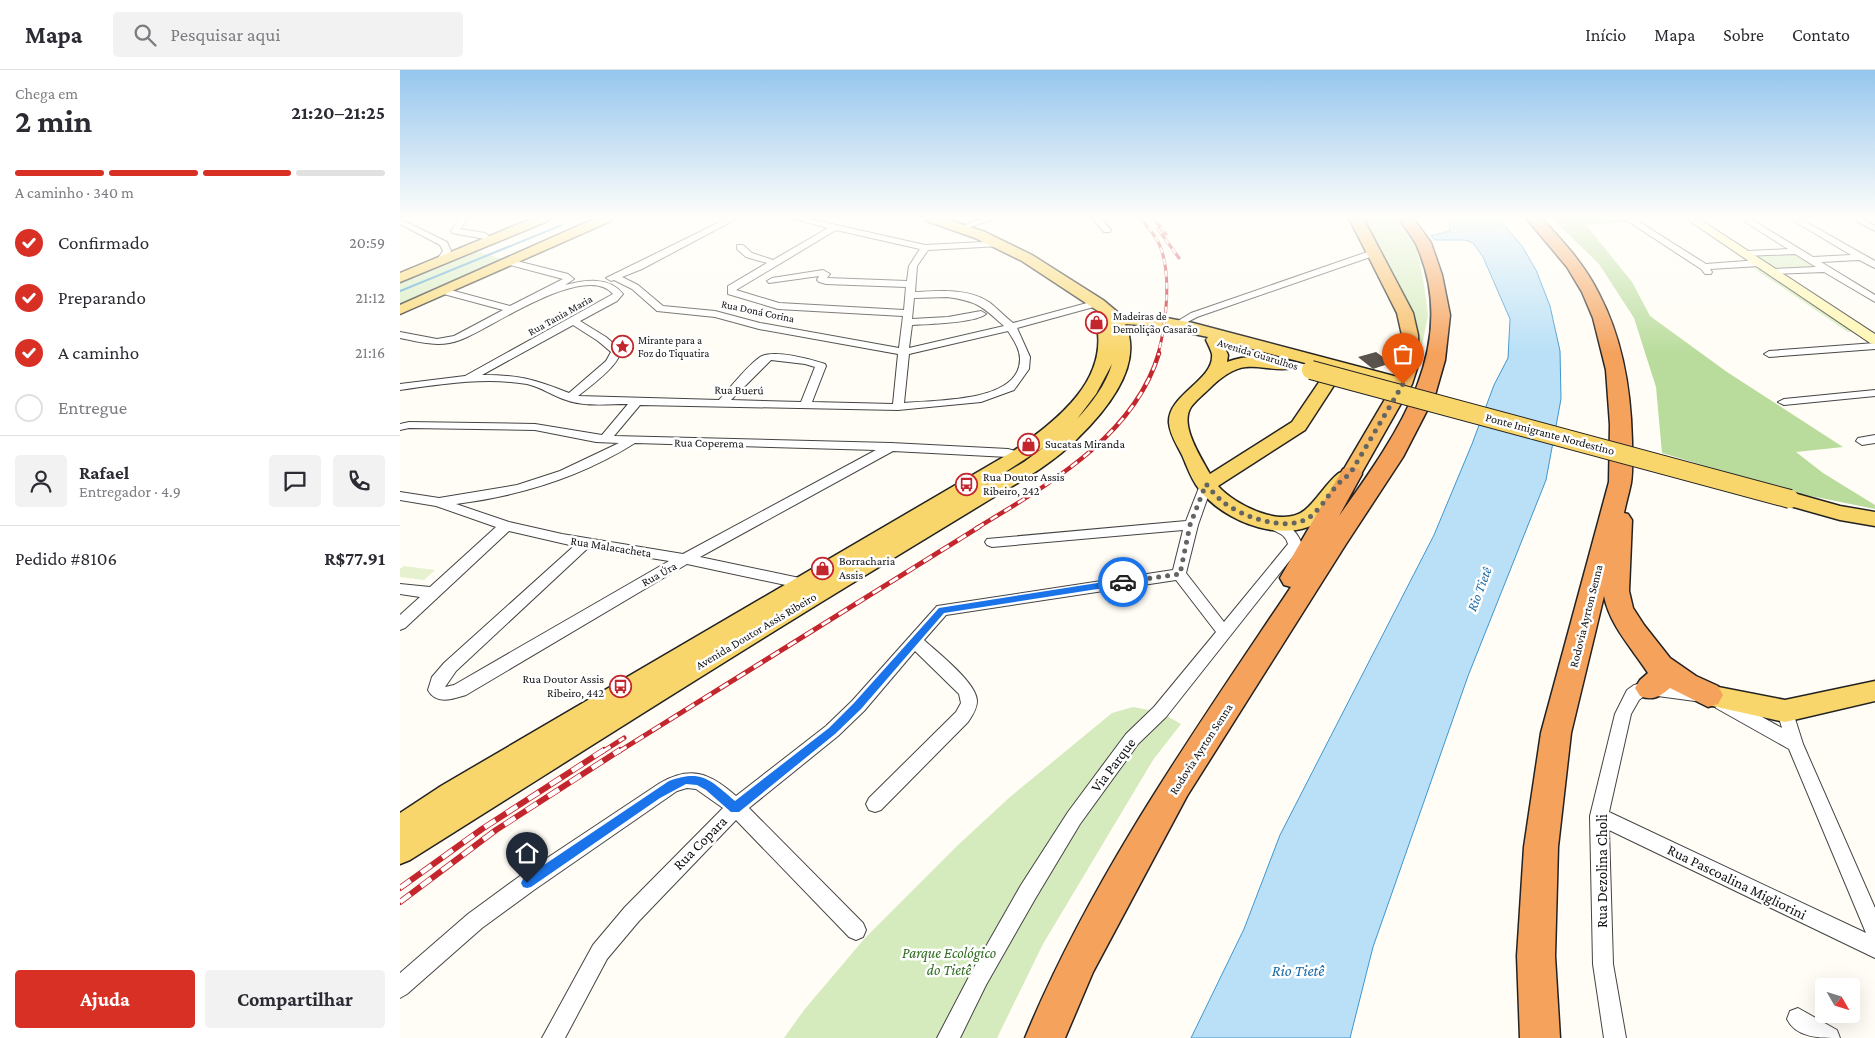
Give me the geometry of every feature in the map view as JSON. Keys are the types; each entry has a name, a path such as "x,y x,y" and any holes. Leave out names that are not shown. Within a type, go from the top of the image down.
{"highway":[{"path":"1253,668 1257,642 1350,474 1403,384 1410,362 1410,335 1405,313 1378,263"},
{"name":"Rodovia Ayrton Senna","path":"1045,1038 1080,959 1176,786 1337,538 1392,457 1425,395 1436,360 1440,315 1434,274 1430,263"},
{"name":"Rodovia Ayrton Senna","path":"1540,1038 1536,956 1541,847 1556,733 1620,482 1622,440 1620,388 1611,344 1596,302 1572,263"},
{"path":"1620,482 1619,559 1616,591 1620,609 1655,677 1686,684 1708,695"}],"main road":[{"path":"400,278 436,263"},
{"path":"400,310 499,263"},
{"path":"1036,263 1056,274 1101,309 1120,330 1123,344"},
{"path":"1759,263 1875,340"},
{"name":"Avenida Guarulhos","path":"1101,309 1142,319 1167,321 1403,384"},
{"name":"Avenida Doutor Assis Ribeiro","path":"1061,435 1101,372 1105,361 1108,342 1101,309"},
{"name":"Avenida Guarulhos","path":"1123,344 1130,331 1151,326 1173,327 1286,365 1310,370"},
{"name":"Avenida Guarulhos","path":"1194,328 1310,370"},
{"path":"1214,340 1220,360 1207,381 1180,410 1178,420 1182,436 1206,484 1222,501 1234,509 1272,524 1301,521 1310,516 1338,482 1350,474"},
{"name":"Avenida Doutor Assis Ribeiro","path":"400,829 452,795 814,586 1025,461 1093,412 1118,371 1123,344"},
{"path":"1207,381 1230,365 1239,362 1286,365"},
{"path":"1206,484 1299,426 1338,366"},
{"name":"Ponte Imigrante Nordestino","path":"1310,370 1840,513 1875,519"},
{"name":"Avenida Doutor Assis Ribeiro","path":"400,850 814,586"},
{"path":"1708,695 1785,711 1875,691"}],"street":[{"path":"400,335 425,340 448,340 472,332 569,279 529,263"},
{"path":"588,283 616,277 648,263"},
{"path":"773,263 731,288 732,293 778,306 908,317 948,320 981,314"},
{"path":"898,407 913,266 915,263"},
{"path":"1178,324 1194,315 1344,263"},
{"path":"1696,263 1706,270 1758,263"},
{"path":"1817,263 1875,299"},
{"path":"1772,272 1825,269"},
{"path":"772,281 823,273 825,274 822,280 826,282 911,284"},
{"name":"Rua Doná Corina","path":"616,277 629,282 660,309 730,318 759,326 904,352"},
{"name":"Rua Tania Maria","path":"469,378 574,322 614,299 618,294 610,286 588,283 545,293"},
{"path":"443,291 514,310"},
{"path":"910,295 932,293 978,300 1011,328"},
{"path":"703,305 725,312 730,318"},
{"path":"904,352 1101,309"},
{"path":"570,398 610,363 616,351 574,322"},
{"name":"Rua Buerú","path":"400,387 469,378 527,381 570,398 636,402 898,407 980,398 1010,388 1024,369 1025,357 1020,343 1011,328"},
{"path":"1770,354 1875,346"},
{"path":"722,403 764,360 776,357 807,361 821,366 805,406"},
{"path":"1784,402 1875,393"},
{"path":"605,439 636,402"},
{"name":"Rua Coperema","path":"400,427 410,425 535,427 553,429 578,436 631,441 892,447 1008,453 1025,461"},
{"path":"1862,440 1875,439"},
{"path":"438,502 477,498 527,487 591,463 631,441"},
{"name":"Rua Úra","path":"584,542 450,667 438,682 436,690 440,694 460,690 611,600 892,447"},
{"path":"1206,484 1190,525 1180,574 1223,631"},
{"name":"Rua Malacacheta","path":"400,496 438,502 506,526 814,586"},
{"name":"Via Parque","path":"948,1038 1023,900 1074,818 1132,739 1160,712 1223,631 1295,545 1294,537 1290,532 1272,524"},
{"path":"992,542 1190,525"},
{"path":"400,624 506,526"},
{"name":"Rua Copara","path":"553,1038 600,952 632,914 735,808 832,731 858,706 942,610 1180,574"},
{"path":"400,589 433,593"},
{"path":"875,804 962,717 970,703 970,696 965,689 914,640"},
{"name":"Rua Dezolina Choli","path":"1616,1038 1603,964 1599,816 1623,714 1633,695 1655,677"},
{"path":"1708,695 1795,744"},
{"path":"1785,711 1795,744 1875,931"},
{"path":"400,987 468,928 527,883 656,795 672,785 686,780 698,780 710,786 735,808 856,930"},
{"name":"Rua Pascoalina Migliorini","path":"1599,816 1875,948"},
{"path":"1798,1019 1829,1038"}],"green space":[{"path":"445,263 499,263 400,306 400,281"},
{"path":"1384,263 1420,263 1428,315 1420,356 1414,322"},
{"path":"1617,263 1632,282 1650,316 1727,372 1843,447 1796,452 1823,473 1875,505 1875,509 1801,494 1662,453 1656,387 1634,318 1599,264"},
{"path":"1764,263 1813,263 1819,267 1776,271"},
{"path":"1753,267 1761,270 1854,331 1848,332 1753,268 1725,269"},
{"path":"404,566 435,570 424,580 400,577 400,569"},
{"name":"Parque Ecológico do Tietê","path":"1133,707 1160,712 1181,724 1153,760 1043,944 997,1038 784,1038 804,1010 865,938 958,845 1010,797 1112,713"}],"water":[{"name":"Rio Tietê","path":"1486,263 1532,263 1550,306 1560,351 1561,399 1546,480 1468,676 1373,947 1350,1038 1191,1038 1244,929 1280,835 1434,535 1494,385 1508,358 1510,319"}],"building":[{"path":"1376,352 1391,363 1373,369 1358,357"}],"waterway":[{"path":"400,291 468,263"}],"railway":[{"path":"1158,354 1165,315 1167,285 1165,263"},
{"path":"977,528 1059,476 1109,434 1130,410 1147,383 1159,353"},
{"path":"618,752 979,527"},
{"path":"602,752 624,738"},
{"path":"400,888 482,829 604,750"},
{"path":"400,902 496,830 620,750"}],"way so far":[{"path":"1123,582 1180,574 1190,525 1206,484 1222,501 1234,509 1272,524 1301,521 1310,516 1338,482 1350,474 1403,384"}],"place":[{"name":"Madeiras de Demolição Casarão","path":"1097,322"},
{"name":"Mirante para a Foz do Tiquatira","path":"622,346"},
{"name":"Sucatas Miranda","path":"1029,444"},
{"name":"Rua Doutor Assis Ribeiro, 242","path":"967,484"},
{"name":"Borracharia Assis","path":"823,568"},
{"name":"Rua Doutor Assis Ribeiro, 442","path":"620,686"}],"route":[{"path":"527,883 672,785 686,780 698,780 710,786 735,808 832,731 858,706 942,610 1123,582"}]}
